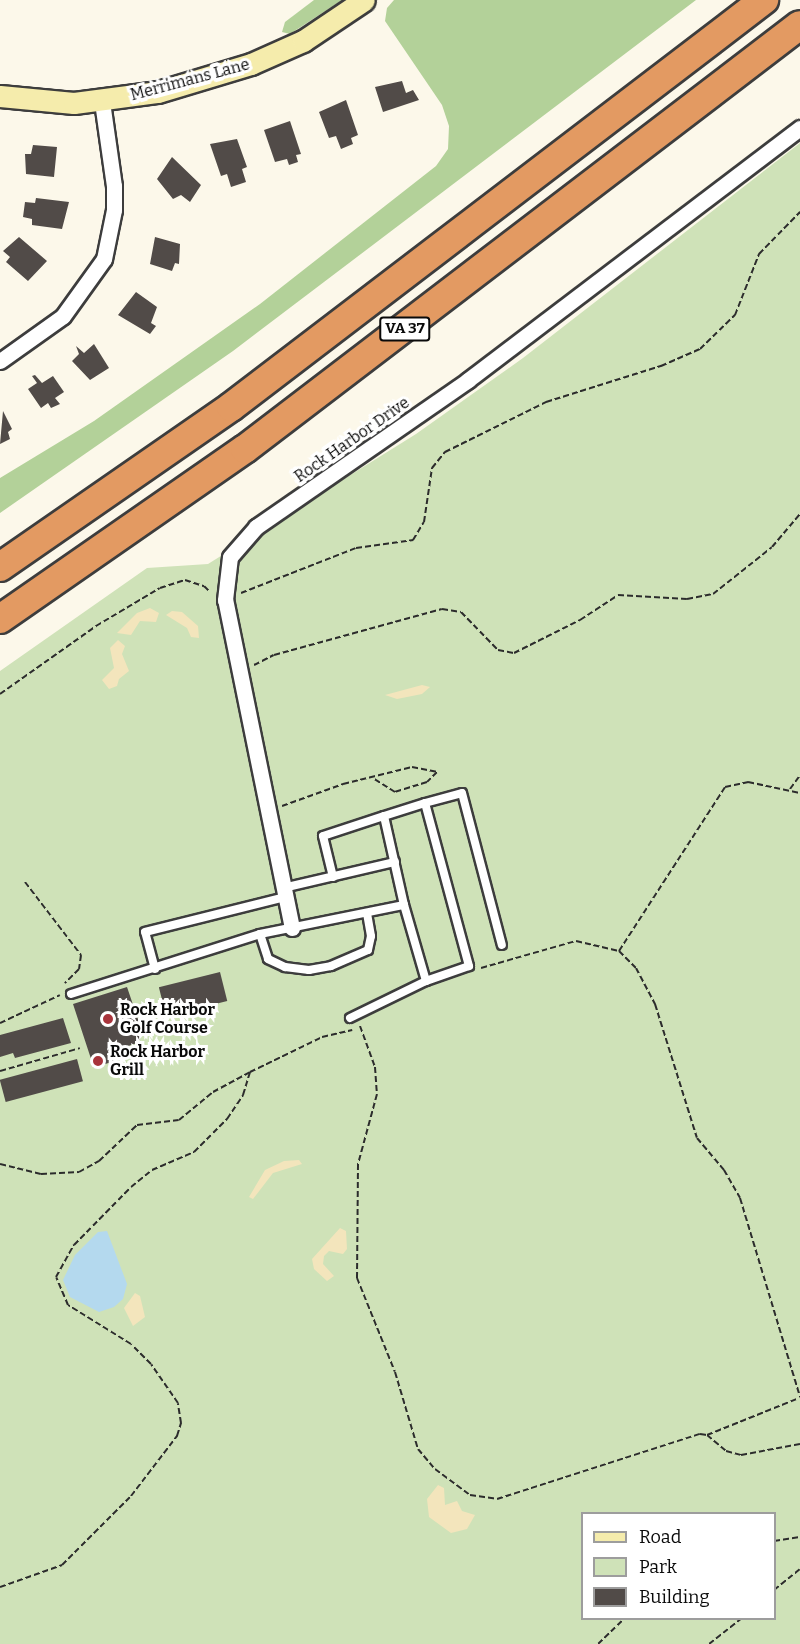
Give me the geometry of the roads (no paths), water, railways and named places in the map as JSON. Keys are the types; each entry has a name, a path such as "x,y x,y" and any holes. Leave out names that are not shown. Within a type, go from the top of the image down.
{"highway":[{"name":"VA 37","path":"0,567 231,407 764,0"},
{"name":"VA 37","path":"0,619 311,400 800,26"}],"main road":[{"name":"Merrimans Lane","path":"0,96 102,102 168,89 251,64 303,41 364,0"}],"street":[{"path":"0,361 63,316 104,259 114,210 114,186 102,102"},
{"name":"Rock Harbor Drive","path":"292,928 225,600 230,556 256,527 459,386 800,128"}],"lane":[{"path":"333,877 324,837 462,793 502,945"},
{"path":"350,1018 426,981 469,966 425,803"},
{"path":"384,816 404,905 426,981"},
{"path":"155,969 144,935 147,932 333,877 395,862"},
{"path":"71,994 260,934 404,905"},
{"path":"260,934 268,959 285,967 309,970 331,966 368,950 371,936 367,913"}],"water":[{"path":"107,1231 127,1284 123,1299 114,1307 99,1312 70,1297 63,1280 75,1255 98,1232"}],"place":[{"name":"Rock Harbor Golf Course","path":"108,1019"},
{"name":"Rock Harbor Grill","path":"98,1061"}]}
